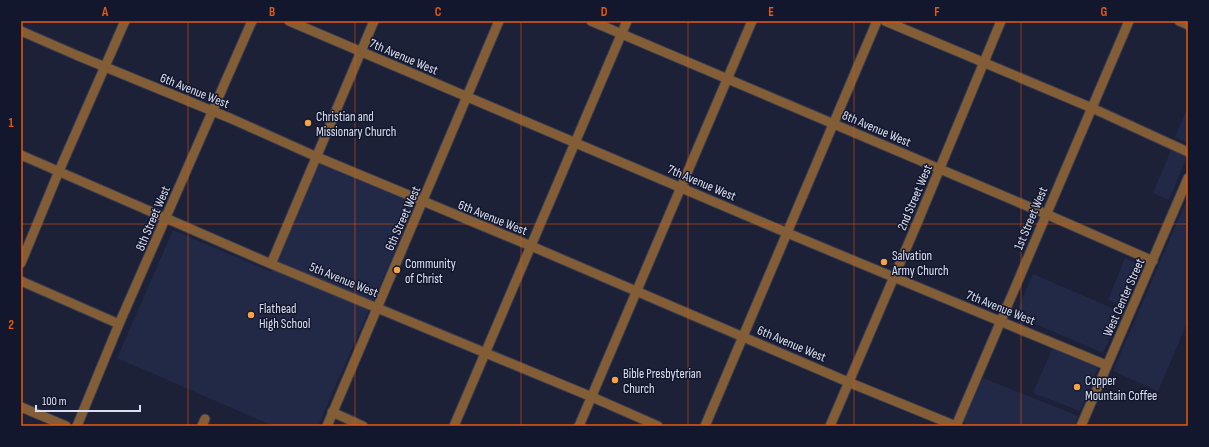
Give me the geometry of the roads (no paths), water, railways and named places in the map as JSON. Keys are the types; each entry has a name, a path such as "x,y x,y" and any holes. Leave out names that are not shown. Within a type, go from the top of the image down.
{"street":[{"path":"21,263 59,171 125,21"},
{"name":"8th Street West","path":"77,426 119,324 252,21"},
{"name":"7th Avenue West","path":"289,21 787,233 894,276 921,289 1001,320 1106,365"},
{"path":"272,264 374,21"},
{"name":"6th Street West","path":"327,426 499,21"},
{"name":"8th Avenue West","path":"591,21 728,78 1153,261"},
{"path":"454,426 627,21"},
{"path":"580,426 752,21"},
{"path":"705,426 877,21"},
{"path":"885,21 1092,108 1188,152"},
{"name":"2nd Street West","path":"830,426 1002,21"},
{"name":"1st Street West","path":"956,426 1129,21"},
{"path":"1179,21 1188,25"},
{"name":"6th Avenue West","path":"21,31 212,112 232,119 317,157 531,246 848,382 956,426"},
{"name":"5th Avenue West","path":"21,155 272,264 485,352 658,426"},
{"name":"West Center Street","path":"1080,426 1188,178"},
{"path":"21,281 119,324"},
{"path":"21,407 66,426"},
{"path":"332,412 363,426"}],"place":[{"name":"Christian and Missionary Church","path":"308,123"},
{"name":"Salvation Army Church","path":"884,262"},
{"name":"Community of Christ","path":"397,270"},
{"name":"Flathead High School","path":"251,315"},
{"name":"Bible Presbyterian Church","path":"615,380"},
{"name":"Copper Mountain Coffee","path":"1077,387"}]}
